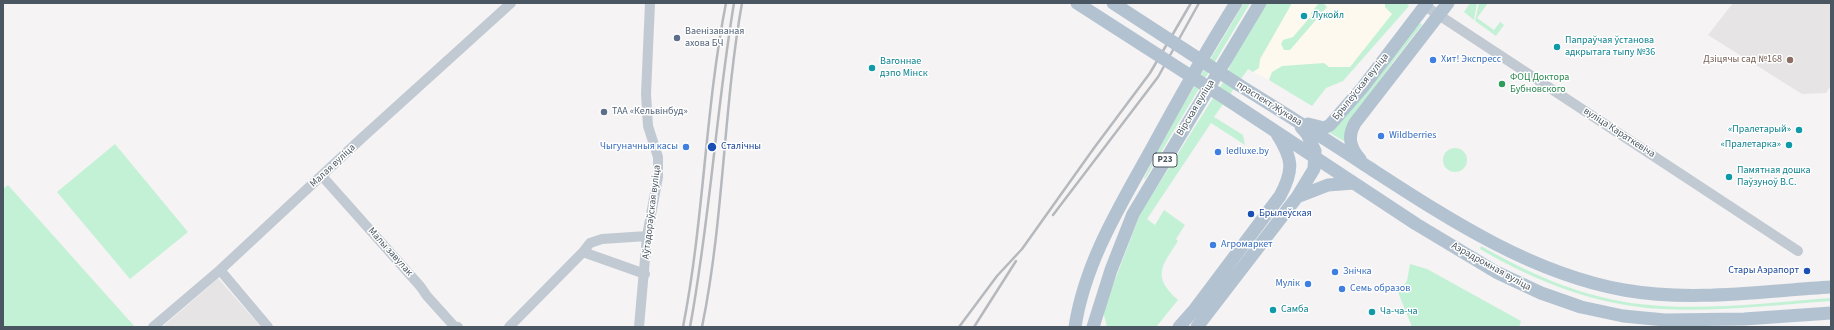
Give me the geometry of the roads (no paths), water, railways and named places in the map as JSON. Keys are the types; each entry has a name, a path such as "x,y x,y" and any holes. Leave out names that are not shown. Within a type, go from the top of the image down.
{"main road":[{"name":"праспект Жукава","path":"1077,3 1228,100 1276,133"},
{"name":"праспект Жукава","path":"1113,3 1366,165"},
{"name":"Вірская вуліца","path":"1074,327 1083,288 1092,264 1117,212 1179,99 1236,3"},
{"name":"Вірская вуліца","path":"1093,327 1111,270 1133,214 1260,3"},
{"name":"Брылеўская вуліца","path":"1366,165 1352,148 1350,143 1351,130 1448,3"},
{"name":"Брылеўская вуліца","path":"1293,119 1324,128 1330,125 1363,87 1426,5"},
{"path":"1197,327 1296,197 1314,169 1316,158 1312,143 1307,134 1293,119"},
{"path":"1179,327 1200,303 1280,196 1288,180 1290,168 1289,158 1284,145 1276,133"},
{"name":"Аэрадромная вуліца","path":"1276,133 1416,224 1496,272 1528,288 1581,307 1623,316 1665,320 1744,319 1831,313"},
{"path":"1366,165 1447,216 1503,247 1542,265 1580,279 1623,290 1663,295 1763,292 1831,287"},
{"path":"1296,197 1328,185 1354,183"},
{"path":"1099,305 1104,327"}],"street":[{"name":"Малая вуліца","path":"153,327 220,270 511,3"},
{"name":"Аўтадораўская вуліца","path":"639,327 648,236 658,177 658,157 648,126 646,94 650,3"},
{"name":"вуліца Караткевіча","path":"1426,5 1439,16 1798,251"},
{"name":"Малы завулак","path":"322,176 454,326 458,327"},
{"path":"509,327 583,252 590,243 602,239 648,236"},
{"path":"583,252 645,274"},
{"path":"220,270 268,327"}],"railway":[{"path":"683,327 696,246 713,84 726,3"},
{"path":"690,327 703,246 722,84 734,3"},
{"path":"702,327 715,246 731,84 742,3"},
{"path":"959,327 997,276 1022,249 1150,73 1191,3"},
{"path":"1053,215 1158,77 1199,3"},
{"path":"974,327 1016,261"}],"place":[{"name":"Лукойл","path":"1304,16"},
{"name":"Ваенізаваная ахова БЧ","path":"677,38"},
{"name":"Папраўчая ўстанова адкрытага тыпу №36","path":"1557,47"},
{"name":"Хит! Экспресс","path":"1433,60"},
{"name":"Дзіцячы сад №168","path":"1790,60"},
{"name":"Вагоннае дэпо Мінск","path":"872,68"},
{"name":"ФОЦ Доктора Бубновского","path":"1502,84"},
{"name":"ТАА «Кельвінбуд»","path":"604,112"},
{"name":"«Пралетарый»","path":"1799,130"},
{"name":"Wildberries","path":"1381,136"},
{"name":"«Пралетарка»","path":"1789,145"},
{"name":"Чыгуначныя касы","path":"686,147"},
{"name":"Сталічны","path":"712,147"},
{"name":"ledluxe.by","path":"1218,152"},
{"name":"Памятная дошка Паўзуноў В.С.","path":"1729,177"},
{"name":"Брылеўская","path":"1251,214"},
{"name":"Агромаркет","path":"1213,245"},
{"name":"Стары Аэрапорт","path":"1807,271"},
{"name":"Знічка","path":"1335,272"},
{"name":"Мулік","path":"1308,284"},
{"name":"Семь образов","path":"1342,289"},
{"name":"Самба","path":"1273,310"},
{"name":"Ча-ча-ча","path":"1372,312"}]}
